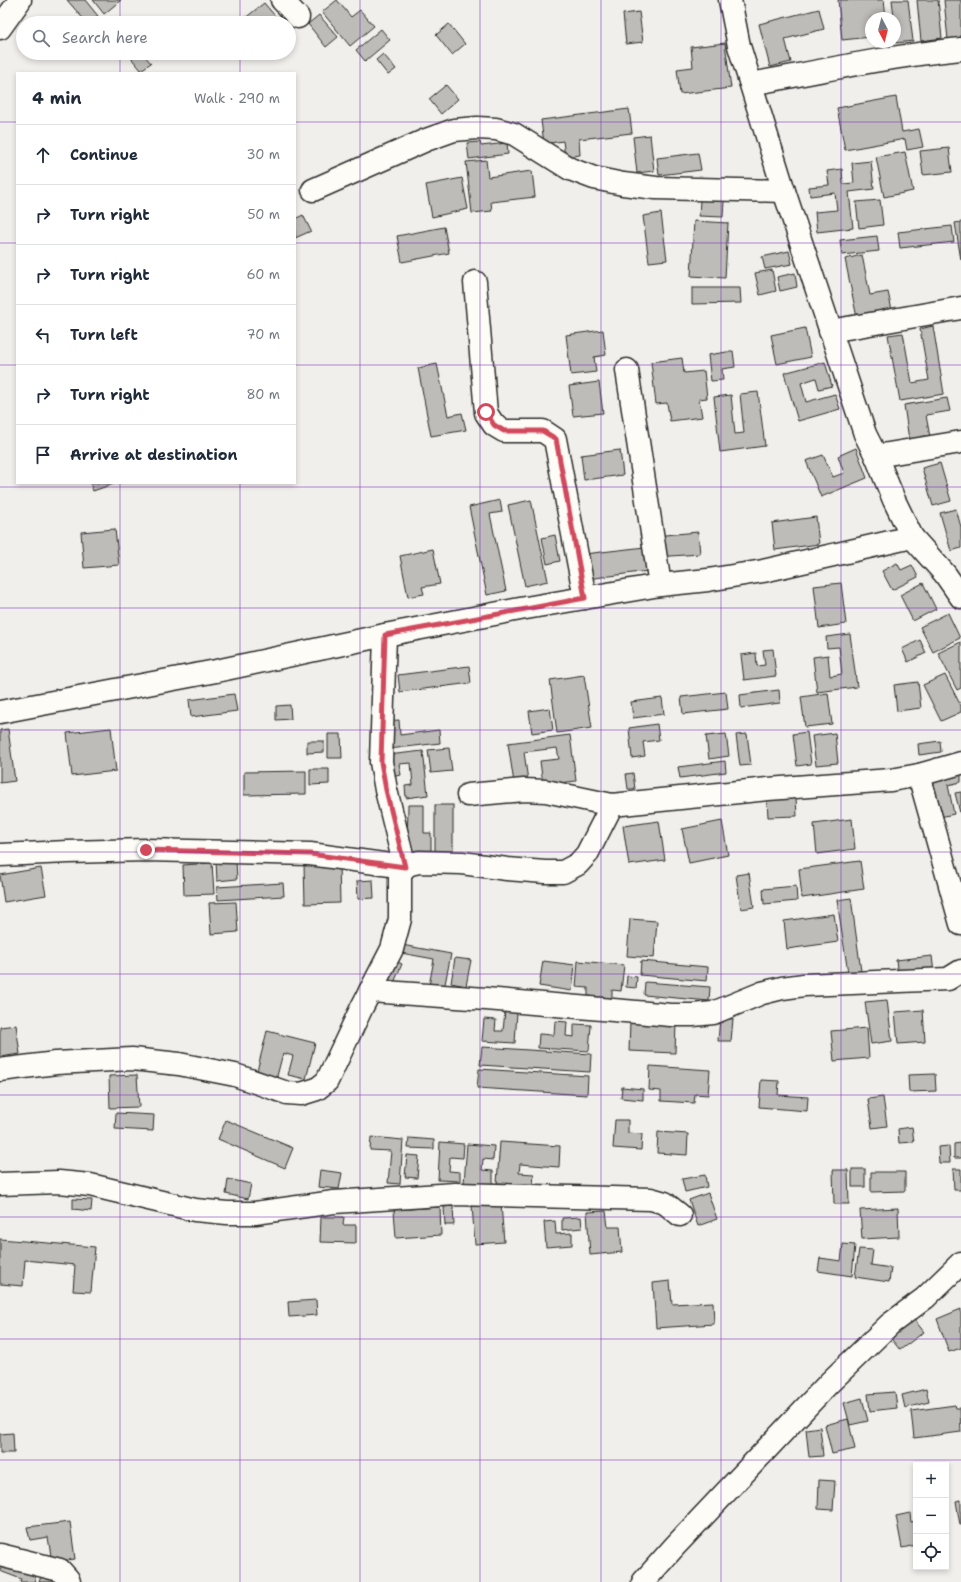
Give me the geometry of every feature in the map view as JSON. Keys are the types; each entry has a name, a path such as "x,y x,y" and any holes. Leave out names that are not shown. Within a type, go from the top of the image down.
{"street":[{"path":"0,28 20,0"},
{"path":"282,0 298,17"},
{"path":"730,0 739,46 784,191 865,434 912,537 953,570 961,597"},
{"path":"751,84 929,52 961,49"},
{"path":"313,190 426,140 454,130 477,128 496,129 514,134 570,169 594,178 623,184 656,188 784,191"},
{"path":"475,282 486,412 494,425 504,431 543,431 556,439 585,598"},
{"path":"830,331 961,308"},
{"path":"627,370 660,585"},
{"path":"876,456 961,442"},
{"path":"0,712 216,671 385,635 585,598 660,585 708,580 763,571 912,537"},
{"path":"385,635 381,762 386,790 405,867"},
{"path":"468,795 524,790 546,791 612,805 768,789 891,780 919,775 961,763"},
{"path":"919,775 961,924"},
{"path":"0,1070 56,1063 132,1059 180,1064 235,1075 287,1093 301,1094 317,1090 327,1081 392,949 400,919 400,876 405,867 410,864 426,862 462,863 545,872 563,872 578,864 587,854 612,805"},
{"path":"0,855 131,850 310,854 405,867"},
{"path":"370,991 693,1016 713,1013 782,988 948,979 961,971"},
{"path":"0,1184 59,1182 90,1185 195,1210 226,1213 256,1213 334,1202 470,1194 651,1199 665,1203 680,1215"},
{"path":"643,1582 674,1546 829,1383 890,1324 925,1298 961,1263"},
{"path":"0,1555 60,1570 69,1582"}],"building":[{"path":"67,0 85,0 98,16 81,16"},
{"path":"93,0 121,0 104,14"},
{"path":"337,0 351,17 360,10 374,26 350,46 322,12"},
{"path":"838,0 884,0 885,12 865,12 865,38 842,40"},
{"path":"892,0 908,0 913,41 901,42 901,12 893,12"},
{"path":"917,0 938,0 942,38 921,41"},
{"path":"944,0 961,0 961,38 948,40"},
{"path":"264,3 275,16 248,16"},
{"path":"819,9 824,29 785,39 791,62 770,67 759,24"},
{"path":"639,12 643,42 626,44 623,14"},
{"path":"319,15 338,37 326,47 308,24"},
{"path":"449,24 465,44 452,55 436,35"},
{"path":"381,29 390,40 365,61 356,50"},
{"path":"725,43 731,88 680,94 677,69 693,67 691,47"},
{"path":"383,54 396,69 388,75 376,60"},
{"path":"133,60 148,60 151,63 141,70"},
{"path":"446,85 458,99 441,114 429,99"},
{"path":"896,97 902,132 919,129 923,147 907,150 905,139 845,150 837,108"},
{"path":"629,109 632,133 579,139 580,155 565,157 563,141 544,144 541,120"},
{"path":"650,135 654,171 637,173 633,137"},
{"path":"480,142 481,146 507,143 508,154 469,159 467,143"},
{"path":"949,148 952,172 923,175 920,151"},
{"path":"905,152 913,191 884,197 876,157"},
{"path":"698,153 701,170 659,175 657,158"},
{"path":"486,160 488,177 532,171 535,197 491,202 492,211 472,213 466,162"},
{"path":"871,161 874,189 849,192 853,228 817,232 815,212 837,210 835,193 810,196 809,187 829,185 827,171 842,169 843,184 854,183 852,163"},
{"path":"462,178 468,209 432,217 426,185"},
{"path":"700,200 724,201 723,217 699,216"},
{"path":"880,200 883,225 859,228 856,202"},
{"path":"661,213 667,260 649,262 643,216"},
{"path":"303,215 311,231 296,238 296,218"},
{"path":"694,221 728,223 725,278 691,276"},
{"path":"961,222 961,260 955,223"},
{"path":"952,226 954,242 900,248 898,232"},
{"path":"444,227 449,253 402,262 397,236"},
{"path":"877,236 879,251 842,255 840,240"},
{"path":"789,251 792,264 765,269 762,257"},
{"path":"862,255 870,295 888,292 893,315 858,323 845,259"},
{"path":"772,270 776,291 760,295 755,273"},
{"path":"795,273 797,287 780,291 777,277"},
{"path":"692,288 740,288 741,303 692,304"},
{"path":"933,326 944,394 900,401 888,335 903,333 912,383 929,380 920,329"},
{"path":"805,328 811,357 777,364 771,335"},
{"path":"603,330 606,355 594,357 596,372 571,375 566,335"},
{"path":"733,351 735,367 722,369 723,380 711,381 708,355"},
{"path":"682,358 684,373 704,371 707,398 699,399 702,417 670,421 667,403 656,404 651,362"},
{"path":"825,362 832,386 819,389 816,378 801,383 806,402 835,394 840,409 798,421 784,373"},
{"path":"437,364 448,416 462,413 466,430 431,436 418,368"},
{"path":"599,382 603,413 573,416 569,386"},
{"path":"758,392 765,446 720,452 714,397 731,395 735,434 744,433 740,394"},
{"path":"947,398 950,411 926,415 931,443 910,447 904,405"},
{"path":"856,448 867,478 821,497 806,461 823,455 833,477 844,473 838,456"},
{"path":"620,450 623,475 584,480 581,455"},
{"path":"940,463 951,501 933,506 922,468"},
{"path":"90,484 113,484 93,491"},
{"path":"500,500 502,512 490,514 506,591 487,595 469,507"},
{"path":"531,500 548,581 525,586 508,505"},
{"path":"956,509 961,527 961,548 951,551 940,513"},
{"path":"816,517 819,544 775,550 772,523"},
{"path":"115,529 119,565 84,568 81,532"},
{"path":"698,532 700,554 656,557 654,536"},
{"path":"555,535 560,561 547,564 542,538"},
{"path":"645,547 648,571 587,579 584,554"},
{"path":"433,549 440,584 422,587 424,594 408,597 400,556"},
{"path":"897,563 901,570 912,565 918,577 892,590 882,571"},
{"path":"841,583 846,624 819,628 814,586"},
{"path":"923,583 936,609 913,621 900,595"},
{"path":"948,613 960,638 933,652 920,627"},
{"path":"850,634 857,687 817,692 813,657 828,655 830,676 842,674 839,647 827,648 826,637"},
{"path":"920,640 926,653 908,662 902,649"},
{"path":"961,642 961,688 957,690 938,653"},
{"path":"773,649 776,676 744,680 741,655 756,653 757,666 765,665 763,650"},
{"path":"469,666 471,683 400,692 398,675"},
{"path":"584,675 592,728 557,733 550,680"},
{"path":"945,675 961,706 961,712 941,721 923,685"},
{"path":"918,682 921,708 897,711 894,685"},
{"path":"779,690 780,703 741,708 740,695"},
{"path":"726,692 728,709 683,714 681,697"},
{"path":"828,693 832,724 805,727 801,697"},
{"path":"234,694 237,711 191,717 189,700"},
{"path":"662,698 664,714 633,718 631,702"},
{"path":"290,705 291,719 276,720 276,706"},
{"path":"550,708 553,730 532,733 529,711"},
{"path":"399,720 400,735 439,730 440,743 389,749 386,721"},
{"path":"657,724 659,740 643,742 645,756 632,758 629,728"},
{"path":"111,728 116,771 72,776 67,733"},
{"path":"8,729 15,781 0,783 0,730"},
{"path":"807,732 811,764 797,766 793,734"},
{"path":"835,733 838,763 816,765 812,736"},
{"path":"328,734 341,734 342,758 328,758"},
{"path":"726,734 729,756 709,759 706,736"},
{"path":"747,734 751,765 740,766 736,735"},
{"path":"570,735 576,781 543,785 540,761 559,759 557,748 524,752 528,781 514,783 508,743"},
{"path":"307,741 324,741 324,752 307,753"},
{"path":"940,741 941,752 919,755 918,744"},
{"path":"449,748 452,771 431,773 428,750"},
{"path":"423,751 428,795 406,798 405,786 413,785 411,763 399,764 401,775 390,777 388,755"},
{"path":"725,761 726,772 680,778 678,767"},
{"path":"310,769 329,769 329,784 310,785"},
{"path":"306,771 306,794 244,795 244,772"},
{"path":"961,772 961,782 948,785 954,814 935,818 927,779"},
{"path":"633,773 635,789 628,789 626,774"},
{"path":"961,792 961,813 960,813 955,793"},
{"path":"796,798 797,816 768,817 767,799"},
{"path":"408,805 424,805 424,833 431,833 431,853 407,853"},
{"path":"435,805 453,805 453,855 435,855"},
{"path":"852,819 855,849 817,854 814,824"},
{"path":"659,821 665,860 629,865 623,826"},
{"path":"722,821 728,855 689,863 682,829"},
{"path":"216,861 236,861 237,879 217,881"},
{"path":"860,861 864,889 802,898 799,869"},
{"path":"212,863 214,894 184,895 183,865"},
{"path":"339,863 340,903 305,904 304,864"},
{"path":"41,868 46,895 4,902 0,875"},
{"path":"749,873 754,907 741,909 736,875"},
{"path":"373,880 374,898 358,899 357,881"},
{"path":"283,883 284,896 218,900 217,887"},
{"path":"796,886 797,901 764,904 763,889"},
{"path":"851,898 861,971 848,973 837,900"},
{"path":"236,902 238,932 211,934 209,903"},
{"path":"834,914 838,942 787,949 784,921"},
{"path":"630,919 657,921 654,958 627,956"},
{"path":"402,945 451,954 444,989 429,986 434,959 401,953"},
{"path":"932,956 934,973 898,977 896,960"},
{"path":"455,958 471,960 466,986 451,983"},
{"path":"393,960 402,964 393,985 383,981"},
{"path":"543,961 575,965 572,991 539,986"},
{"path":"578,961 624,965 621,991 612,990 612,998 588,996 588,988 576,987"},
{"path":"641,961 708,967 707,981 640,975"},
{"path":"627,976 637,977 636,988 626,987"},
{"path":"645,982 710,987 709,1001 644,995"},
{"path":"887,1000 892,1041 871,1044 865,1002"},
{"path":"923,1010 925,1042 898,1044 895,1012"},
{"path":"505,1011 517,1012 515,1043 482,1041 484,1019 496,1020 495,1031 503,1031"},
{"path":"720,1018 733,1019 731,1041 718,1041"},
{"path":"555,1021 567,1022 566,1036 574,1037 574,1024 591,1025 589,1051 538,1048 539,1034 554,1035"},
{"path":"630,1021 676,1023 675,1053 629,1051"},
{"path":"16,1025 20,1054 0,1057 0,1027"},
{"path":"867,1028 869,1058 834,1061 831,1031"},
{"path":"267,1031 315,1043 306,1079 288,1075 293,1056 283,1053 276,1080 256,1075"},
{"path":"482,1047 591,1054 590,1072 480,1065"},
{"path":"650,1066 710,1070 708,1095 695,1094 694,1103 661,1101 661,1091 649,1090"},
{"path":"479,1069 588,1076 587,1095 477,1088"},
{"path":"935,1074 936,1091 909,1092 908,1075"},
{"path":"137,1075 139,1107 110,1108 109,1076"},
{"path":"761,1080 779,1081 778,1095 808,1097 807,1111 759,1107"},
{"path":"622,1087 643,1089 643,1100 621,1098"},
{"path":"883,1097 887,1126 872,1128 868,1099"},
{"path":"116,1113 154,1115 153,1131 115,1129"},
{"path":"226,1120 293,1148 285,1168 218,1139"},
{"path":"615,1120 628,1120 628,1133 642,1134 641,1150 613,1148"},
{"path":"912,1127 914,1142 899,1143 898,1129"},
{"path":"658,1132 688,1134 687,1155 657,1153"},
{"path":"371,1137 403,1140 400,1184 388,1183 391,1151 370,1150"},
{"path":"409,1138 434,1140 434,1149 408,1148"},
{"path":"440,1142 464,1144 463,1158 450,1157 449,1171 460,1172 460,1181 438,1180"},
{"path":"500,1142 560,1146 559,1167 520,1164 519,1173 534,1174 533,1185 497,1183"},
{"path":"961,1143 961,1158 954,1158 954,1144"},
{"path":"467,1144 494,1146 493,1160 483,1159 482,1170 493,1171 493,1185 464,1183"},
{"path":"949,1146 950,1163 939,1163 938,1147"},
{"path":"407,1155 419,1156 417,1178 405,1177"},
{"path":"852,1169 865,1169 865,1187 852,1187"},
{"path":"953,1169 961,1169 961,1190 954,1190"},
{"path":"320,1170 342,1173 339,1189 318,1187"},
{"path":"833,1170 848,1170 849,1204 834,1204"},
{"path":"871,1172 905,1172 905,1191 871,1192"},
{"path":"705,1175 707,1187 685,1192 682,1179"},
{"path":"228,1179 251,1184 248,1199 226,1194"},
{"path":"708,1193 717,1219 698,1226 689,1200"},
{"path":"73,1199 92,1200 91,1211 73,1209"},
{"path":"501,1204 504,1242 475,1244 472,1206"},
{"path":"453,1206 454,1225 445,1225 444,1207"},
{"path":"440,1207 441,1235 396,1238 394,1210"},
{"path":"898,1208 899,1237 862,1239 860,1210"},
{"path":"606,1211 608,1227 620,1227 622,1252 590,1255 587,1212"},
{"path":"321,1217 344,1217 343,1225 356,1225 356,1243 320,1242"},
{"path":"581,1217 582,1228 562,1230 562,1218"},
{"path":"555,1221 556,1234 572,1233 572,1245 546,1247 544,1222"},
{"path":"0,1239 95,1247 91,1292 73,1291 75,1265 25,1260 23,1286 0,1284"},
{"path":"843,1244 855,1245 852,1276 818,1271 820,1258 841,1261"},
{"path":"859,1249 873,1250 871,1265 891,1268 889,1282 855,1277"},
{"path":"670,1281 672,1304 713,1302 714,1324 656,1328 653,1283"},
{"path":"316,1300 317,1315 289,1317 288,1302"},
{"path":"961,1309 961,1348 949,1352 937,1319"},
{"path":"913,1318 924,1332 900,1350 889,1336"},
{"path":"926,1389 929,1402 905,1408 902,1395"},
{"path":"895,1392 897,1408 870,1411 868,1394"},
{"path":"862,1398 868,1421 850,1425 844,1403"},
{"path":"955,1405 956,1408 960,1408 961,1432 914,1438 911,1411"},
{"path":"848,1419 855,1449 832,1454 825,1425"},
{"path":"820,1427 823,1456 809,1457 806,1429"},
{"path":"13,1433 14,1453 0,1453 0,1434"},
{"path":"819,1480 835,1481 833,1510 818,1509"},
{"path":"961,1500 961,1525 960,1525 956,1501"},
{"path":"910,1513 911,1522 913,1522 913,1546 902,1548 896,1516"},
{"path":"70,1522 75,1559 52,1562 48,1537 30,1540 27,1527"},
{"path":"4,1560 37,1572 34,1582 20,1582 21,1579 0,1571"},
{"path":"43,1571 58,1577 56,1582 39,1582"}],"route":[{"path":"146,850 310,854 405,867 386,790 381,762 385,635 585,598 556,439 543,431 504,431 494,425 486,412"}]}
